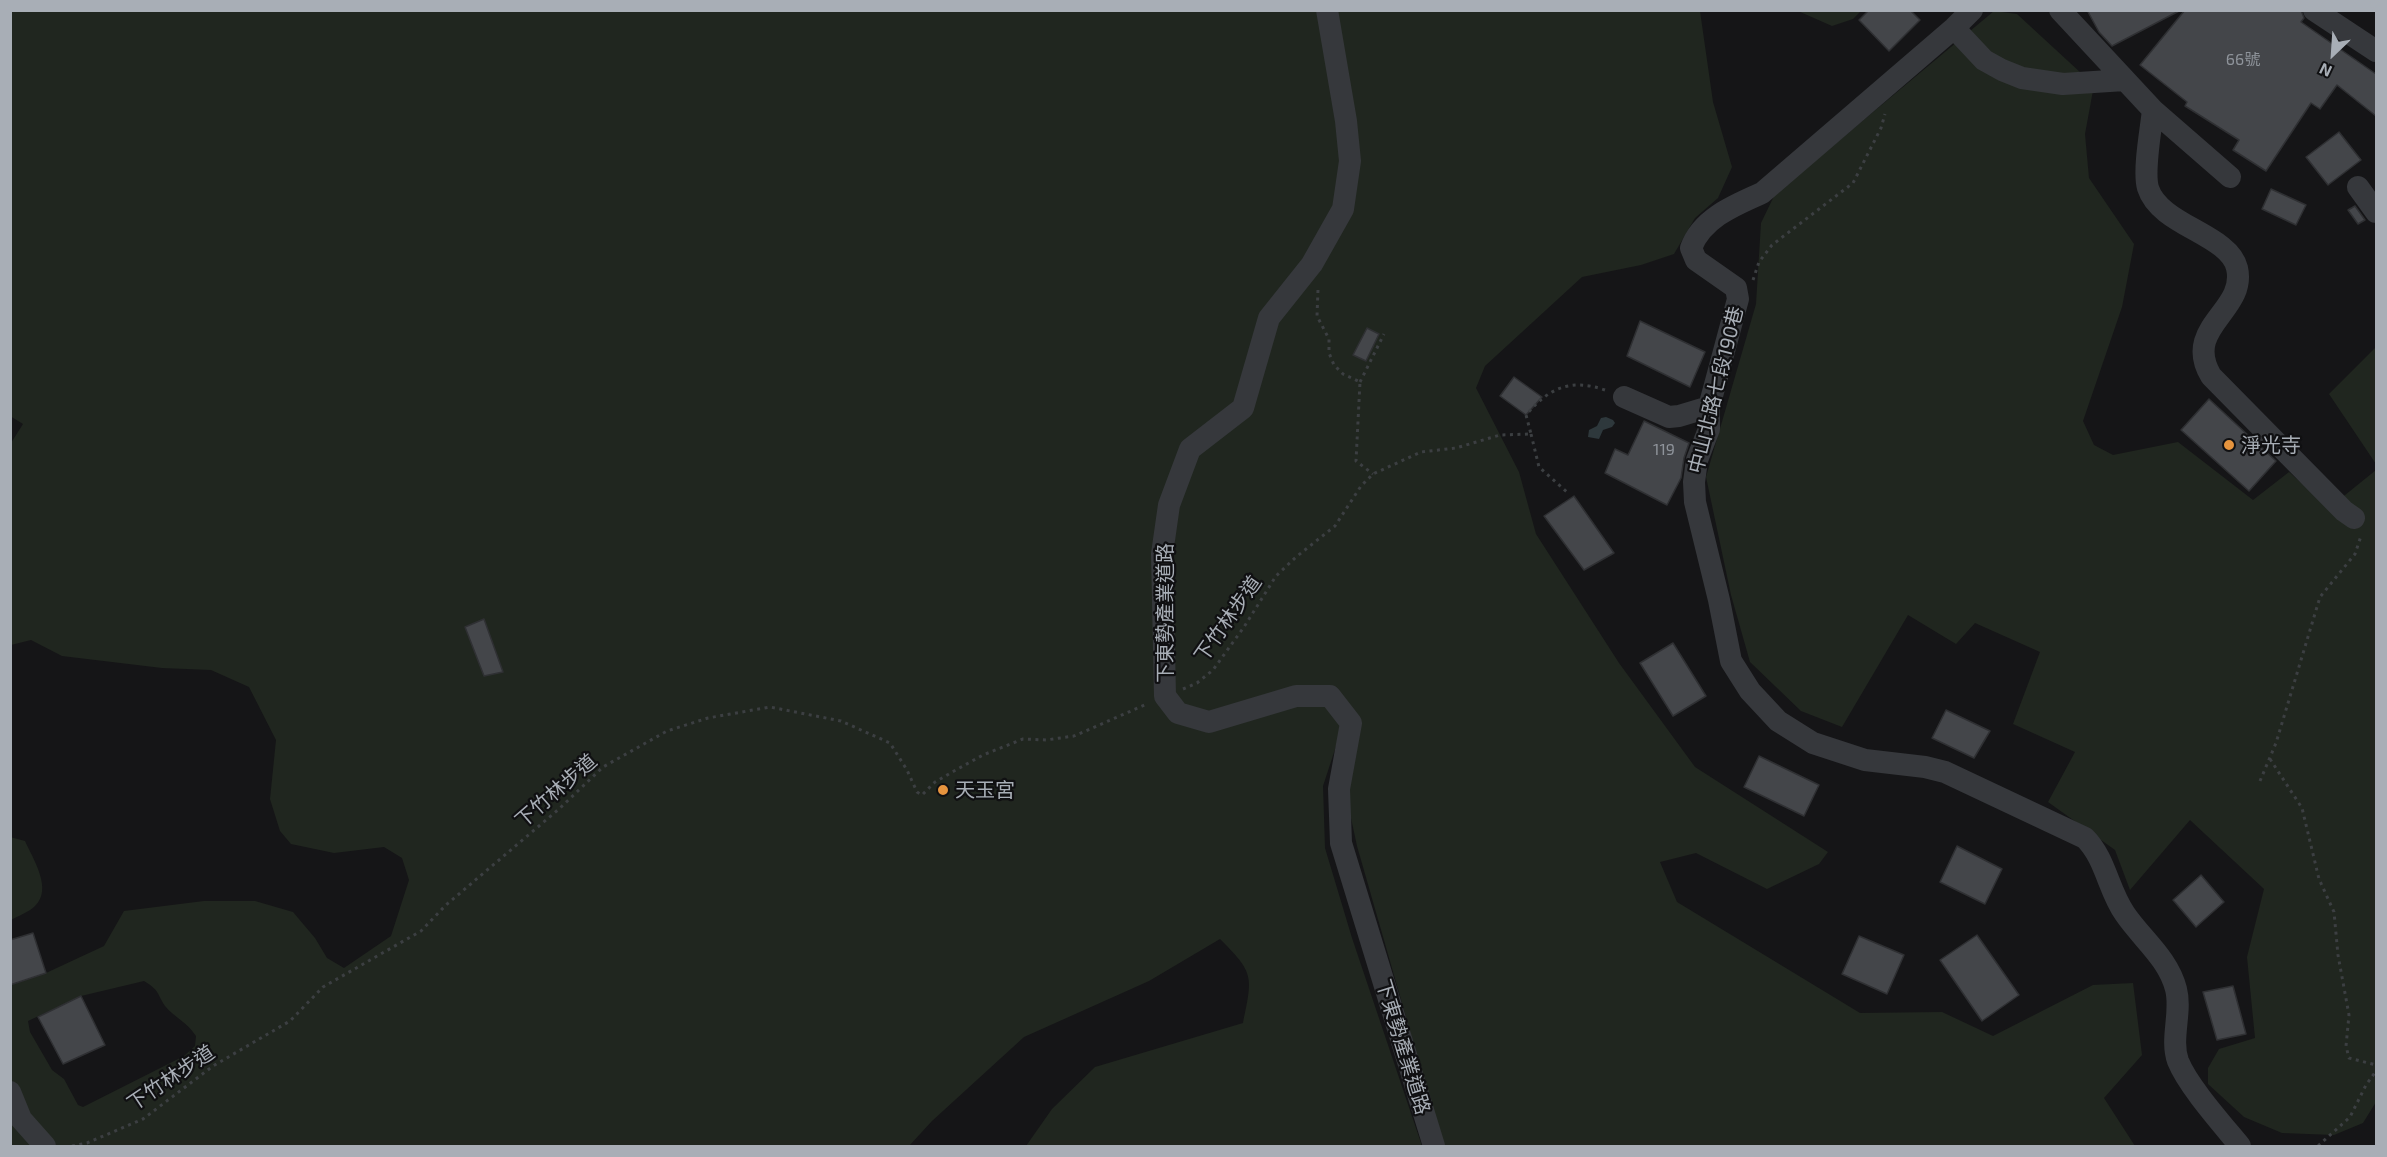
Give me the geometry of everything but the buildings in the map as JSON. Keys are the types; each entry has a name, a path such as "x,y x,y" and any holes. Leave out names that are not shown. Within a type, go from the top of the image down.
{"street":[{"name":"下東勢產業道路","path":"1327,10 1346,120 1350,161 1343,209 1312,264 1269,318 1243,408 1190,449 1169,505 1162,554 1165,696 1178,713 1209,722 1296,696 1330,696 1351,723 1339,789 1341,843 1434,1146"},
{"name":"中山北路七段190巷","path":"1972,10 1762,193 1725,210 1695,237 1691,248 1696,260 1736,288 1738,299 1709,407 1709,429 1696,460 1694,482 1695,502 1731,661 1750,691 1778,721 1813,743 1865,760 1925,767 1945,772 2085,838 2095,848 2108,883 2124,914 2162,959 2170,973 2177,990 2178,1060 2186,1075 2240,1146"},
{"path":"2060,10 2153,110 2230,177"},
{"path":"2314,10 2376,51"},
{"path":"1954,28 1984,60 2022,78 2063,84 2125,80"},
{"path":"2153,110 2147,172 2148,186 2153,198 2175,219 2228,251 2237,267 2238,283 2204,342 2205,365 2211,376 2344,511 2354,518"},
{"path":"2358,187 2376,212"},
{"path":"1624,397 1669,417 1709,407"},
{"path":"10,1092 21,1119 45,1146"}],"path":[{"path":"1751,287 1759,262 1772,245 1853,183 1881,128 1886,111"},
{"path":"1318,288 1317,316 1329,339 1329,353 1334,365 1343,374 1360,382"},
{"path":"1373,474 1356,461 1360,382 1384,334"},
{"path":"1568,493 1539,467 1526,415 1542,397 1561,387 1572,385 1596,387 1624,397"},
{"name":"下竹林步道","path":"72,1146 87,1143 143,1119 213,1066 290,1021 323,987 421,931 446,905 559,809 603,767 667,731 708,718 770,706 841,720 890,743 907,770 917,792 922,795 935,782 983,755 1023,739 1046,740 1074,736 1197,683 1213,670 1244,627 1276,576 1296,556 1335,526 1361,486 1373,474 1421,452 1466,446 1500,435 1531,434"},
{"path":"2260,781 2270,759 2320,597 2355,554 2360,543 2362,531 2360,524 2354,518"},
{"path":"2270,759 2302,808 2319,879 2334,912 2338,955 2349,1015 2346,1046 2349,1058 2376,1065"},
{"path":"2318,1146 2350,1117 2366,1085 2376,1071"}],"shaded area":[{"path":"10,11 1318,11 1342,158 1334,208 1236,403 1163,502 1176,718 1295,702 1326,702 1343,725 1323,786 1325,848 1352,938 1422,1146 1026,1146 1052,1109 1095,1067 1243,1023 1248,995 1248,976 1239,960 1220,939 1149,981 1024,1037 932,1121 909,1146 11,1146 11,985 46,973 104,946 124,911 204,901 255,901 293,912 315,938 327,958 344,968 391,936 409,880 402,858 384,847 334,853 291,844 280,831 270,799 276,740 249,687 211,670 162,668 62,656 31,640 11,645 11,443 23,424 10,416","holes":["144,981 155,990 165,1006 196,1036 195,1046 184,1056 83,1107 78,1105 64,1079 52,1070 30,1032 28,1021 81,996"]},
{"path":"1332,11 1700,11 1713,102 1732,167 1718,198 1695,218 1674,254 1641,265 1582,277 1485,366 1476,388 1519,472 1536,534 1619,663 1695,767 1828,852 1819,864 1767,889 1696,853 1660,862 1677,902 1860,1013 1942,1012 1993,1036 2093,985 2133,983 2142,1055 2104,1098 2135,1146 1443,1146 1357,846 1345,790 1356,721 1334,691 1211,716 1181,707 1169,689 1176,506 1198,453 1251,411 1276,320 1351,213"},
{"path":"1798,11 1861,11 1853,19 1832,26"},
{"path":"1994,11 2017,14 2094,85 2085,134 2089,178 2134,244 2122,307 2083,421 2094,445 2113,455 2178,442 2253,500 2289,472 2329,508 2376,470 2376,1102 2363,1123 2334,1135 2282,1133 2244,1117 2208,1084 2208,1068 2219,1049 2255,1038 2247,957 2264,889 2190,820 2130,890 2115,850 2048,802 2075,752 2013,724 2040,652 1975,623 1956,644 1908,615 1842,727 1801,711 1750,662 1731,595 1706,477 1756,304 1761,223 1775,194"},
{"path":"2376,347 2376,464 2329,394"},
{"path":"1606,417 1615,423 1612,427 1603,430 1599,439 1588,437 1589,430 1597,426 1601,418"},
{"path":"10,837 25,841 42,883 40,899 35,906 11,920"}],"place":[{"name":"淨光寺","path":"2229,445"},
{"name":"天玉宮","path":"943,790"}]}
